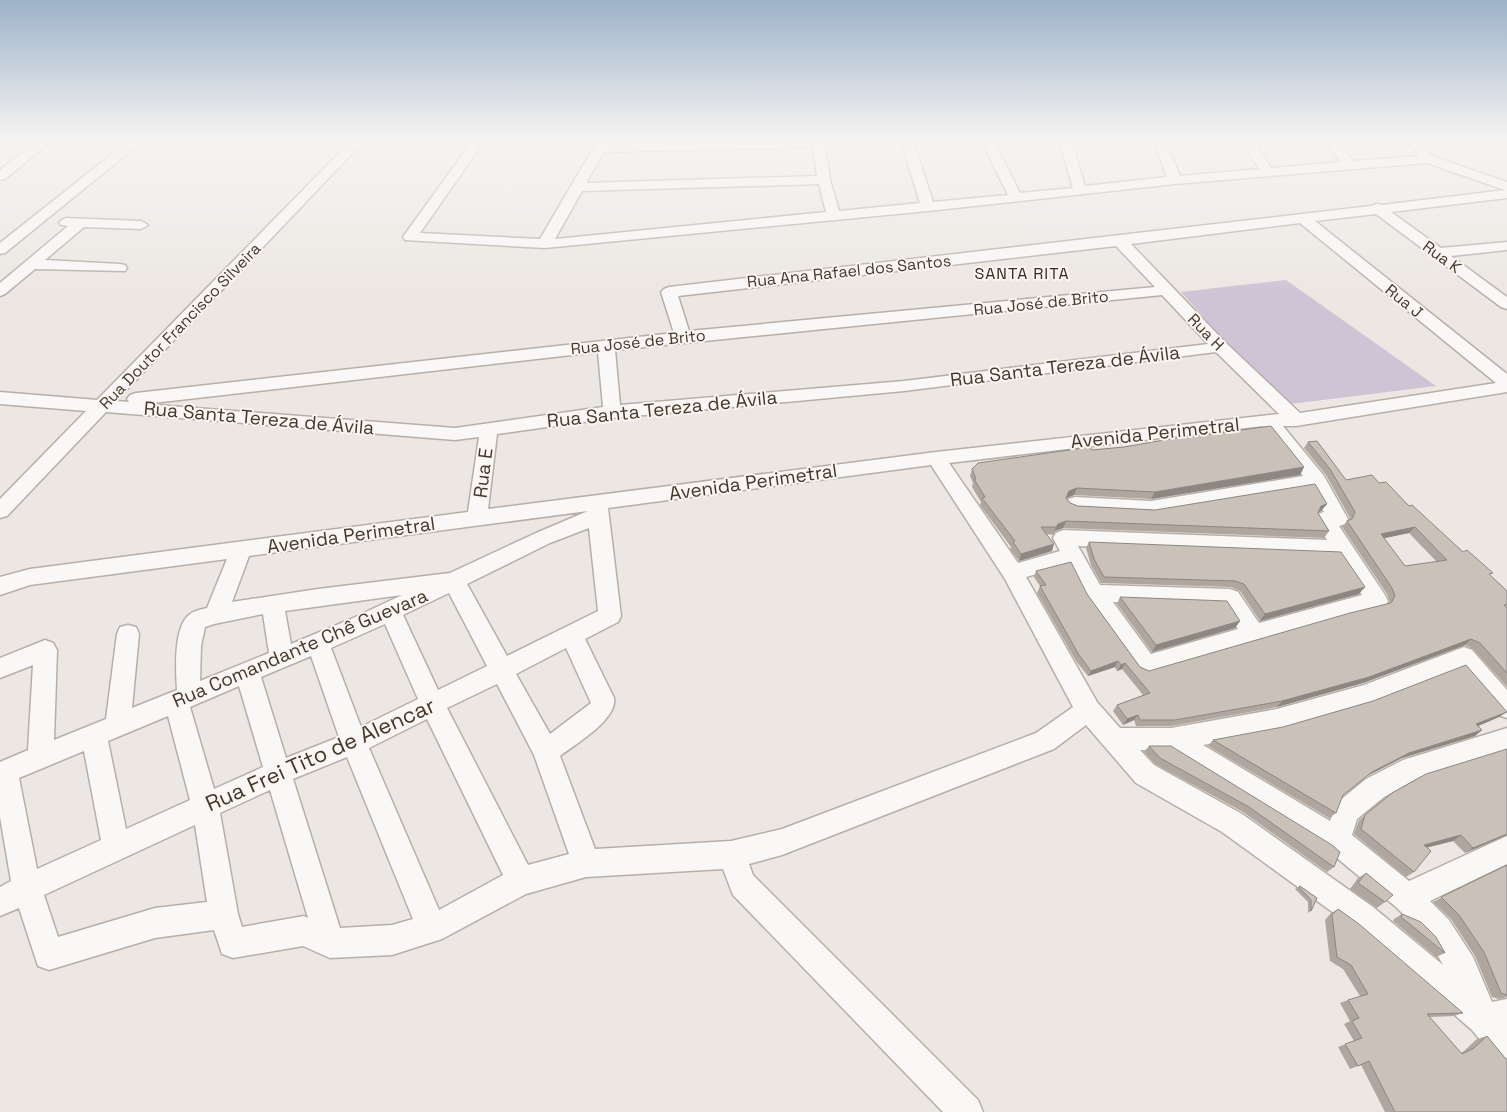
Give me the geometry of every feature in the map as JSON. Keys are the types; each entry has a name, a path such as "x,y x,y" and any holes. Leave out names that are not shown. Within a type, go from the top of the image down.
{"street":[{"path":"0,250 73,192"},
{"name":"Rua Doutor Francisco Silveira","path":"0,511 107,406 311,192"},
{"path":"442,192 410,237 545,244 1065,192"},
{"path":"545,244 573,192"},
{"path":"827,192 834,216"},
{"path":"923,192 928,207"},
{"path":"1013,192 1016,198"},
{"name":"Rua Ana Rafael dos Santos","path":"682,337 669,292 1507,194"},
{"name":"Rua K","path":"1377,208 1507,304"},
{"name":"Rua J","path":"1302,218 1507,385"},
{"path":"39,219 80,223 141,225"},
{"path":"0,290 80,223"},
{"name":"Rua H","path":"1120,240 1220,347 1296,420"},
{"path":"1436,253 1507,246"},
{"path":"33,264 120,268"},
{"name":"Rua José de Brito","path":"107,406 138,399 682,337 1167,290"},
{"path":"606,346 612,412"},
{"name":"Rua Santa Tereza de Ávila","path":"0,398 455,434 612,412 904,386 1220,347"},
{"name":"Avenida Perimetral","path":"0,586 30,577 477,518 598,509 936,458 1268,420 1296,420 1507,385"},
{"path":"1268,420 1317,481 1338,520 1324,519 1344,549 1377,601 1344,608 1146,665 1094,593 1072,556 1063,538 1344,549"},
{"name":"Rua E","path":"477,518 489,428"},
{"path":"936,458 1013,572 1088,710 1145,774 1232,823 1363,917 1495,1017"},
{"path":"1075,504 1151,508 1317,481"},
{"name":"Rua Comandante Chê Guevara","path":"2,773 318,644 390,612 543,538 598,509"},
{"name":"Rua Frei Tito de Alencar","path":"0,902 278,773 354,743 610,616 598,509"},
{"path":"208,616 241,550"},
{"path":"1013,572 1072,556"},
{"path":"586,863 546,752 454,581 273,604 208,616 196,622 191,633 188,678 182,699 205,806 223,914 233,943 304,931 330,943 392,940 432,929 522,880 586,863 731,855 782,842 1045,741 1088,710"},
{"path":"1094,593 1230,598 1255,635"},
{"path":"273,604 282,658"},
{"path":"390,612 432,703 522,880"},
{"path":"118,725 128,634"},
{"path":"546,752 599,711 602,704 602,698 572,636"},
{"path":"318,644 354,743 432,929"},
{"path":"0,668 45,650 41,757"},
{"path":"1114,739 1171,739 1277,720 1366,695 1464,657 1507,707"},
{"path":"247,672 330,943"},
{"path":"94,735 116,847"},
{"path":"1171,739 1336,840 1406,897 1439,930 1495,1017 1507,1048"},
{"path":"1336,840 1347,812 1375,788 1412,768 1507,739"},
{"path":"2,773 27,888 48,955 155,922 223,914"},
{"path":"1406,897 1507,850"},
{"path":"731,855 743,885 966,1112"}],"shaded area":[{"path":"1286,280 1436,386 1282,405 1181,292"}],"building":[{"path":"1271,426 1304,467 1155,492 1077,488 1069,491 1066,498 1070,503 1078,506 1155,510 1315,484 1327,504 1321,506 1318,513 1329,531 1066,521 1058,524 1056,527 1041,527 1054,544 1021,554 1013,542 1015,541 982,498 985,497 974,479 976,479 972,469 978,463 1090,447 1092,450 1124,447 1187,436"},
{"path":"1317,441 1346,480 1372,475 1379,483 1386,482 1409,506 1412,505 1463,552 1467,550 1493,573 1489,574 1507,591 1507,604 1504,605 1507,608 1507,673 1480,643 1471,639 1369,677 1282,701 1175,720 1140,720 1138,715 1127,719 1117,705 1150,693 1125,663 1121,665 1118,661 1091,671 1079,655 1040,586 1046,585 1036,571 1071,562 1087,594 1140,667 1149,671 1391,603 1395,596 1392,588 1347,521 1352,519 1355,512 1330,469 1308,442","holes":["1415,527 1447,560 1405,566 1381,534"]},
{"path":"1089,542 1341,552 1365,587 1265,614 1244,584 1235,581 1104,577 1094,559"},
{"path":"1120,597 1227,601 1240,621 1156,645"},
{"path":"1466,665 1507,712 1476,724 1482,730 1409,753 1372,772 1343,795 1336,813 1213,740 1283,727 1373,701"},
{"path":"1149,746 1171,746 1332,845 1340,852 1334,867 1249,807 1160,758"},
{"path":"1507,749 1507,834 1473,848 1461,835 1424,845 1431,851 1414,872 1361,829 1365,815 1392,793 1426,774"},
{"path":"1507,865 1507,995 1501,993 1484,952 1459,915 1441,897"},
{"path":"1366,873 1393,895 1385,902 1358,883"},
{"path":"1300,886 1317,898 1311,911 1311,900"},
{"path":"1338,909 1359,924 1463,1013 1427,1014 1462,1054 1474,1048 1487,1036 1507,1059 1507,1112 1395,1112 1369,1061 1358,1066 1345,1044 1362,1038 1352,1021 1359,1018 1348,1000 1368,994 1351,965 1337,957 1332,915"},
{"path":"1402,914 1421,922 1436,937 1445,953 1401,917"}],"district":[{"name":"SANTA RITA","path":"1022,273"}]}
